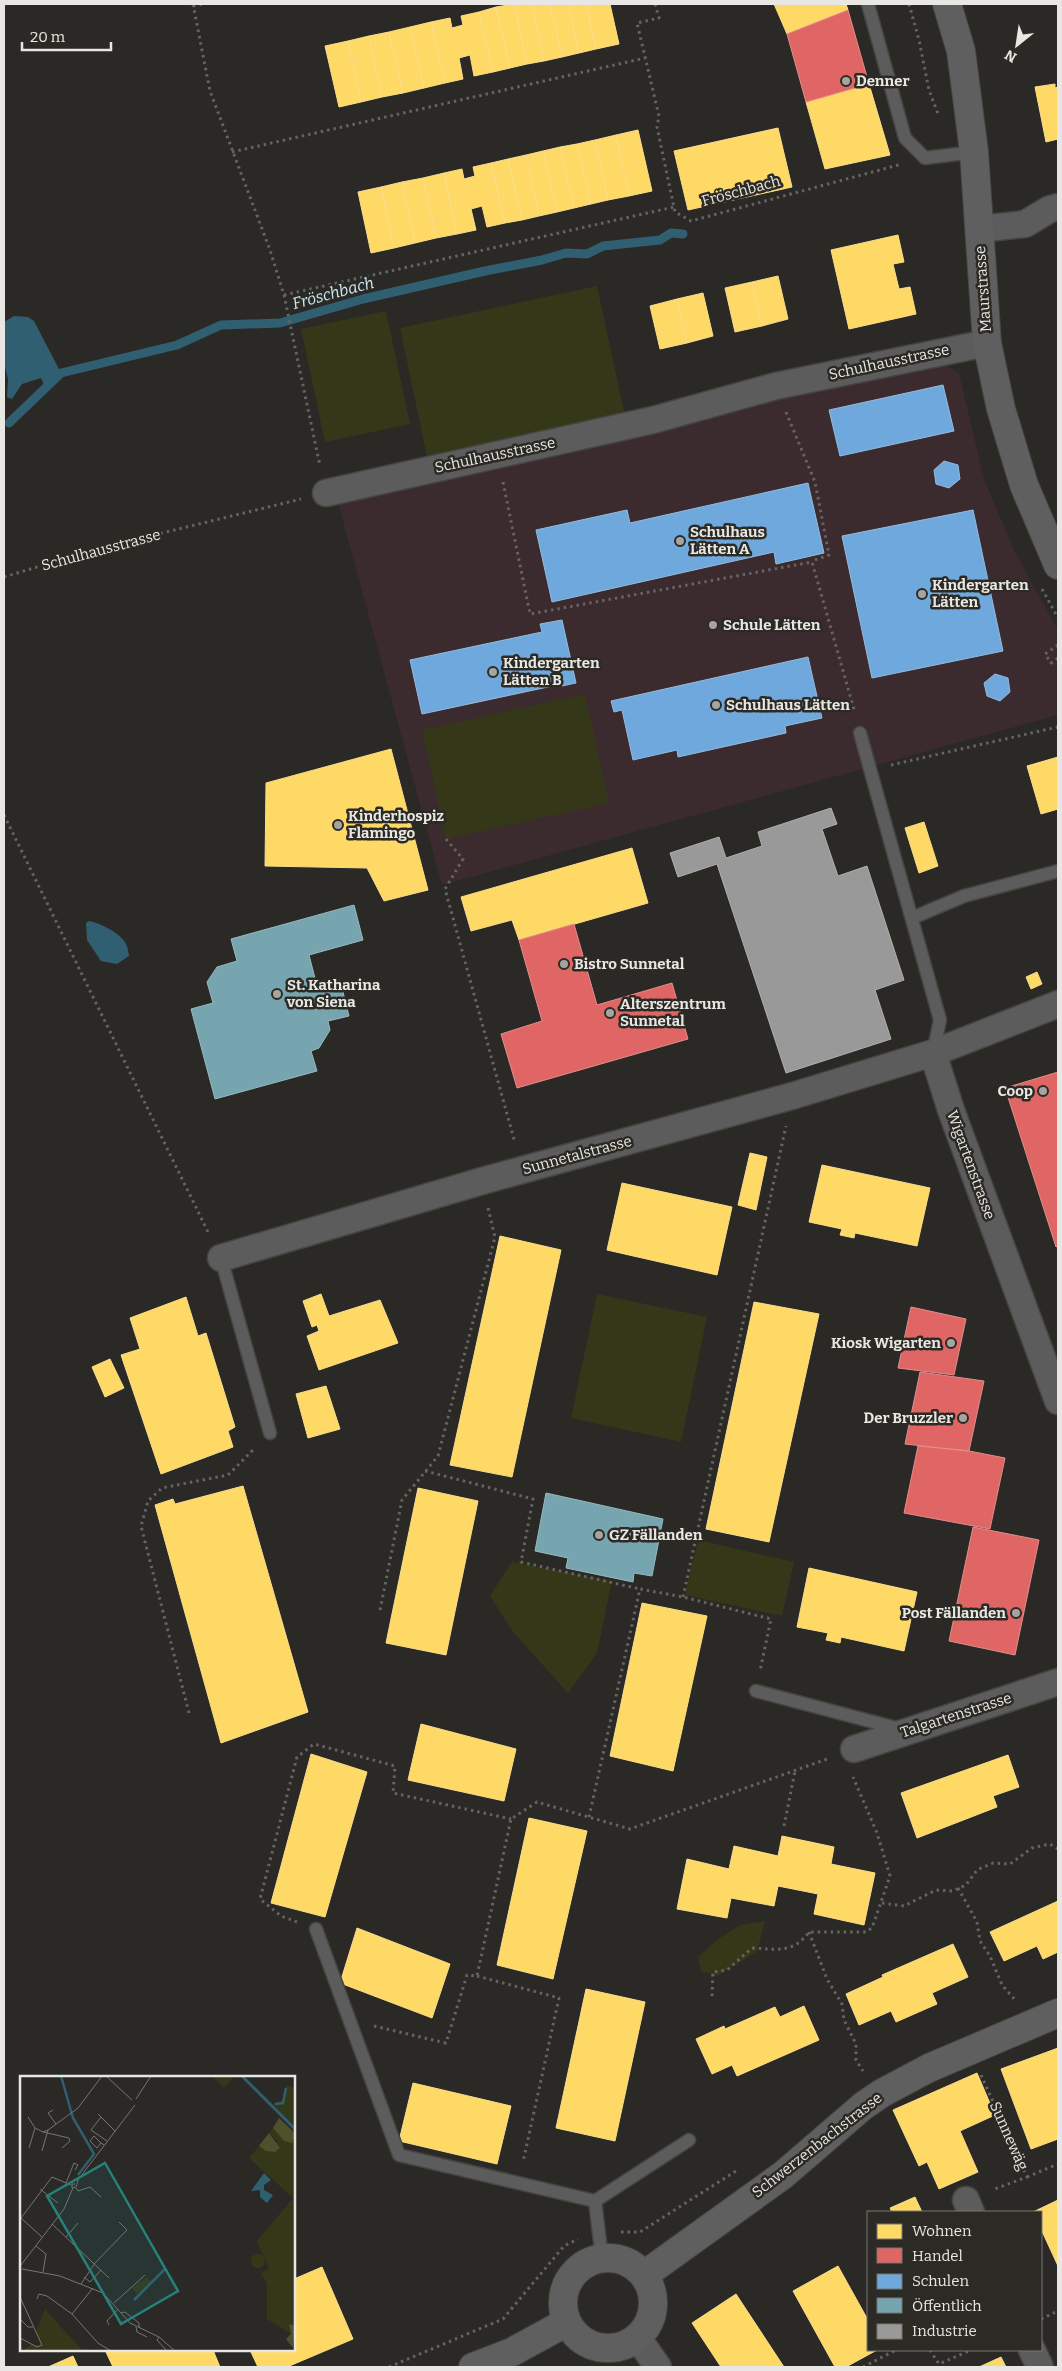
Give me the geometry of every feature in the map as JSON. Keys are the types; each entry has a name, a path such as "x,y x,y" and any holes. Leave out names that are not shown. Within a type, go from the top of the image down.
{"main road":[{"name":"Maurstrasse","path":"947,4 961,51 974,152 987,342 1001,409 1024,484 1058,565"},
{"name":"Schwerzenbachstrasse","path":"644,2275 783,2175 862,2106 901,2082 1058,2013"},
{"path":"601,2246 644,2275 650,2287 653,2301 652,2314 646,2327 637,2337 623,2346 607,2348 590,2345 577,2336 567,2322 563,2306 565,2289 573,2274 601,2246"},
{"path":"473,2367 512,2352 567,2322"}],"street":[{"path":"979,229 1025,224 1050,209 1058,207"},
{"name":"Schulhausstrasse","path":"326,493 654,420 776,386 987,342"},
{"path":"933,1053 1058,1004"},
{"name":"Sunnetalstrasse","path":"220,1258 524,1169 792,1096 933,1053"},
{"name":"Wigartenstrasse","path":"933,1053 951,1110 1058,1401"},
{"name":"Talgartenstrasse","path":"849,1751 1058,1682"},
{"path":"637,2337 658,2367"},
{"path":"1032,2351 1040,2367"}],"lane":[{"path":"868,4 905,138 925,158 974,152"},
{"path":"860,733 940,1020 933,1053"},
{"path":"912,918 964,896 1058,871"},
{"path":"220,1258 270,1433"},
{"path":"756,1691 907,1731"},
{"path":"316,1930 399,2155 595,2201 689,2140"},
{"path":"595,2201 601,2246"}],"path":[{"path":"204,4 193,5 210,91 270,250 284,295 326,493"},
{"path":"284,295 674,207 657,128 659,116 637,23 659,18 655,4"},
{"path":"232,152 645,58"},
{"name":"Fröschbach","path":"674,207 675,212 692,221 925,158"},
{"path":"497,454 530,614 812,562 829,555 815,482 776,386"},
{"name":"Schulhausstrasse","path":"4,577 97,549 326,493"},
{"path":"812,562 860,733"},
{"path":"1058,645 1044,654 1051,663 1058,658"},
{"path":"870,770 1058,727"},
{"path":"4,815 220,1258"},
{"path":"446,839 462,859 445,888 524,1169"},
{"path":"684,1597 792,1096"},
{"path":"380,1610 402,1500 438,1456 495,1238 482,1181"},
{"path":"189,1712 140,1526 148,1501 162,1488 228,1475 270,1433"},
{"path":"426,1471 533,1499 521,1562 684,1597 771,1619 756,1691"},
{"path":"589,1817 640,1589"},
{"path":"316,1930 282,1916 260,1899 297,1757 314,1744 395,1766 392,1793 511,1819"},
{"path":"477,1976 511,1819 537,1802 630,1829 849,1751 890,1876 872,1928 866,1932 809,1932"},
{"path":"784,1826 795,1770"},
{"path":"882,1903 904,1906 936,1890 953,1891 966,1885 977,1870 993,1864 1010,1864 1032,1848 1050,1844 1058,1850"},
{"path":"958,1888 977,1922 980,1941 990,1956 1002,1985 1020,2005"},
{"path":"712,1996 713,1972 727,1970 752,1948 787,1949 801,1943 809,1932"},
{"path":"809,1932 827,1980 842,2004 844,2020 856,2044 856,2060 868,2078"},
{"path":"349,2020 446,2043 467,1975 559,1998 519,2182"},
{"name":"Sunnewäg","path":"968,2206 1027,2177 970,2051"},
{"path":"1027,2177 1058,2164"},
{"path":"389,2367 502,2319 564,2246 581,2238 601,2246 640,2232 740,2169"},
{"path":"1042,2319 1058,2311"},
{"path":"863,2367 894,2351"},
{"path":"931,2351 939,2364 969,2351"}],"shaded area":[{"name":"Schule Lätten","path":"941,363 959,373 984,479 1014,550 1058,630 1058,715 442,885 337,499"}],"green space":[{"path":"597,286 625,416 427,457 400,328"},
{"path":"386,311 410,424 325,442 301,329"},
{"path":"585,694 609,803 446,839 422,730"},
{"path":"597,1294 707,1317 681,1442 571,1418"},
{"path":"698,1540 794,1562 782,1616 685,1595"},
{"path":"512,1562 612,1581 597,1653 568,1693 513,1632 490,1596"},
{"path":"765,1921 757,1952 717,1976 701,1971 698,1957 717,1940 740,1925"}],"water":[{"path":"14,316 28,317 34,321 61,373 46,389 41,378 22,384 12,399 7,397 8,379 4,363 4,322"},
{"path":"89,921 104,926 120,936 127,945 129,956 117,964 101,961 87,940 86,923"}],"building: Wohnen":[{"path":"514,4 532,4 544,61 527,64"},
{"path":"514,4 527,64 510,68 496,7"},
{"path":"532,4 550,4 562,57 544,61"},
{"path":"550,4 568,4 579,53 562,57"},
{"path":"568,4 586,4 596,49 579,53"},
{"path":"586,4 610,4 619,44 596,49"},
{"path":"774,4 846,4 848,10 787,34"},
{"path":"496,7 510,68 493,72 479,12"},
{"path":"479,12 493,72 474,76 470,55 459,58 463,79 445,83 431,22 450,18 452,28 463,25 461,16"},
{"path":"431,22 445,83 424,88 410,27"},
{"path":"410,27 424,88 403,93 389,32"},
{"path":"389,32 403,93 382,97 369,36"},
{"path":"369,36 382,97 361,102 348,41"},
{"path":"348,41 361,102 339,107 325,46"},
{"path":"869,84 890,155 825,169 806,102"},
{"path":"1055,84 1055,88 1058,87 1058,139 1046,142 1035,87"},
{"path":"778,128 792,187 688,210 674,151"},
{"path":"638,130 652,191 629,196 616,135"},
{"path":"616,135 629,196 608,200 595,140"},
{"path":"595,140 608,200 591,204 577,144"},
{"path":"577,144 591,204 574,208 560,147"},
{"path":"560,147 574,208 557,212 543,151"},
{"path":"543,151 557,212 539,216 526,155"},
{"path":"526,155 539,216 522,220 508,159"},
{"path":"508,159 522,220 505,223 491,163"},
{"path":"491,163 505,223 487,227 482,206 471,209 476,230 457,234 444,173 462,169 464,179 475,176 473,167"},
{"path":"444,173 457,234 436,238 423,178"},
{"path":"423,178 436,238 415,243 402,182"},
{"path":"402,182 415,243 394,248 381,187"},
{"path":"381,187 394,248 371,253 358,192"},
{"path":"898,235 904,262 893,264 899,289 910,287 916,314 849,329 831,250"},
{"path":"778,276 788,319 762,326 752,282"},
{"path":"752,282 762,326 735,332 725,288"},
{"path":"703,293 713,336 687,343 677,299"},
{"path":"677,299 687,343 660,349 650,306"},
{"name":"Kinderhospiz Flamingo","path":"391,749 428,890 384,901 367,868 265,866 266,783"},
{"path":"1058,757 1058,809 1041,814 1027,766"},
{"path":"924,822 938,866 919,873 905,828"},
{"path":"632,848 648,903 519,940 512,920 471,931 461,897"},
{"path":"1037,972 1042,984 1031,989 1026,977"},
{"path":"750,1153 767,1157 756,1210 738,1205"},
{"path":"822,1165 930,1188 917,1246 855,1233 854,1238 840,1235 842,1229 809,1222"},
{"path":"622,1183 732,1207 717,1275 607,1250"},
{"path":"500,1236 561,1250 512,1477 450,1465"},
{"path":"321,1294 329,1316 380,1300 398,1343 319,1370 307,1336 319,1331 317,1325 312,1327 303,1301"},
{"path":"186,1297 198,1336 206,1333 235,1427 228,1431 233,1447 161,1474 121,1355 140,1349 130,1318"},
{"path":"754,1302 819,1314 769,1542 706,1529"},
{"path":"110,1359 124,1388 105,1397 92,1367"},
{"path":"326,1386 340,1429 308,1438 296,1394"},
{"path":"243,1486 308,1712 221,1743 155,1505 173,1499 175,1504"},
{"path":"418,1488 478,1501 446,1655 386,1643"},
{"path":"809,1568 917,1592 904,1651 841,1637 840,1643 826,1640 828,1633 797,1627"},
{"path":"642,1603 707,1616 673,1771 610,1756"},
{"path":"421,1724 516,1749 504,1801 408,1780"},
{"path":"311,1754 367,1772 325,1917 271,1903"},
{"path":"1008,1755 1019,1787 993,1796 997,1807 917,1838 901,1793"},
{"path":"529,1818 587,1831 553,1979 497,1965"},
{"path":"782,1836 834,1847 831,1864 875,1873 864,1925 814,1914 818,1894 778,1886 774,1906 731,1898 727,1918 677,1909 687,1859 729,1869 734,1846 778,1856"},
{"path":"1058,1901 1058,1952 1043,1959 1037,1946 1004,1961 990,1932"},
{"path":"357,1928 450,1964 432,2018 340,1983"},
{"path":"953,1944 968,1977 932,1993 937,2004 896,2022 891,2011 859,2025 846,1994 883,1977 882,1975"},
{"path":"586,1989 645,2002 615,2141 556,2128"},
{"path":"804,2006 819,2040 737,2076 732,2065 712,2074 696,2039 724,2026 725,2029 775,2007 780,2017"},
{"path":"1058,2048 1058,2139 1031,2149 1001,2069"},
{"path":"977,2073 995,2115 960,2131 978,2172 939,2189 927,2162 919,2166 893,2110"},
{"path":"413,2083 511,2106 497,2164 399,2141"},
{"path":"915,2197 922,2211 892,2211 890,2208"},
{"path":"1058,2200 1058,2266 1042,2231 1042,2211 1035,2211"},
{"path":"838,2266 867,2318 867,2351 875,2351 846,2367 835,2367 793,2291"},
{"path":"322,2267 353,2339 287,2367 258,2367 250,2351 295,2351 295,2279"},
{"path":"736,2294 784,2367 721,2367 692,2323"},
{"path":"105,2351 213,2351 220,2367 113,2367"},
{"path":"73,2356 78,2367 48,2367"},
{"path":"1001,2357 1006,2367 979,2367"}],"building: Handel":[{"path":"848,10 869,84 806,102 787,34"},
{"name":"Alterszentrum Sunnetal","path":"574,924 597,1005 672,983 688,1039 517,1088 501,1034 542,1021 519,940"},
{"path":"1058,1072 1058,1246 1056,1247 1005,1088"},
{"path":"911,1307 966,1319 954,1375 898,1368"},
{"path":"920,1372 984,1381 969,1451 905,1444"},
{"path":"918,1446 969,1451 1005,1458 990,1529 904,1513"},
{"path":"973,1527 1039,1540 1015,1655 949,1641"}],"building: Schulen":[{"path":"943,385 954,431 840,456 829,410"},
{"path":"944,461 958,465 960,479 949,488 936,484 934,470"},
{"name":"Schulhaus Lätten A","path":"808,483 824,553 776,564 774,552 552,602 536,530 627,510 630,523"},
{"name":"Kindergarten Lätten","path":"973,510 1003,651 872,678 842,536"},
{"name":"Kindergarten Lätten B","path":"562,620 576,683 562,686 562,684 422,714 410,660 542,632 540,624"},
{"name":"Schulhaus Lätten","path":"808,657 822,718 785,726 786,733 678,757 677,750 633,760 622,710 614,712 611,701"},
{"path":"995,674 1008,678 1010,692 1000,701 987,696 984,683"}],"building: Öffentlich":[{"name":"St. Katharina von Siena","path":"354,905 363,940 309,955 317,986 340,980 349,1016 328,1021 330,1030 319,1048 311,1051 317,1071 215,1099 191,1009 213,1003 207,982 217,967 237,961 231,939"},
{"name":"GZ Fällanden","path":"546,1493 663,1519 652,1576 634,1573 633,1582 566,1568 568,1558 535,1551"}],"building: Industrie":[{"path":"831,808 837,824 822,829 838,876 867,866 904,980 875,990 891,1039 786,1073 717,864 678,877 670,853 719,837 726,858 762,846 758,832"}],"waterway":[{"name":"Fröschbach","path":"9,423 61,373 177,345 221,325 280,323 363,299 542,260 566,253 587,254 603,246 660,240 671,233 683,234"}],"place":[{"name":"Denner","path":"846,81"},
{"name":"Schulhaus Lätten A","path":"680,541"},
{"name":"Kindergarten Lätten","path":"922,594"},
{"name":"Schule Lätten","path":"713,625"},
{"name":"Kindergarten Lätten B","path":"493,672"},
{"name":"Schulhaus Lätten","path":"716,705"},
{"name":"Kinderhospiz Flamingo","path":"338,825"},
{"name":"Bistro Sunnetal","path":"564,964"},
{"name":"St. Katharina von Siena","path":"277,994"},
{"name":"Alterszentrum Sunnetal","path":"610,1013"},
{"name":"Coop","path":"1043,1091"},
{"name":"Kiosk Wigarten","path":"951,1343"},
{"name":"Der Bruzzler","path":"963,1418"},
{"name":"GZ Fällanden","path":"599,1535"},
{"name":"Post Fällanden","path":"1016,1613"}]}
